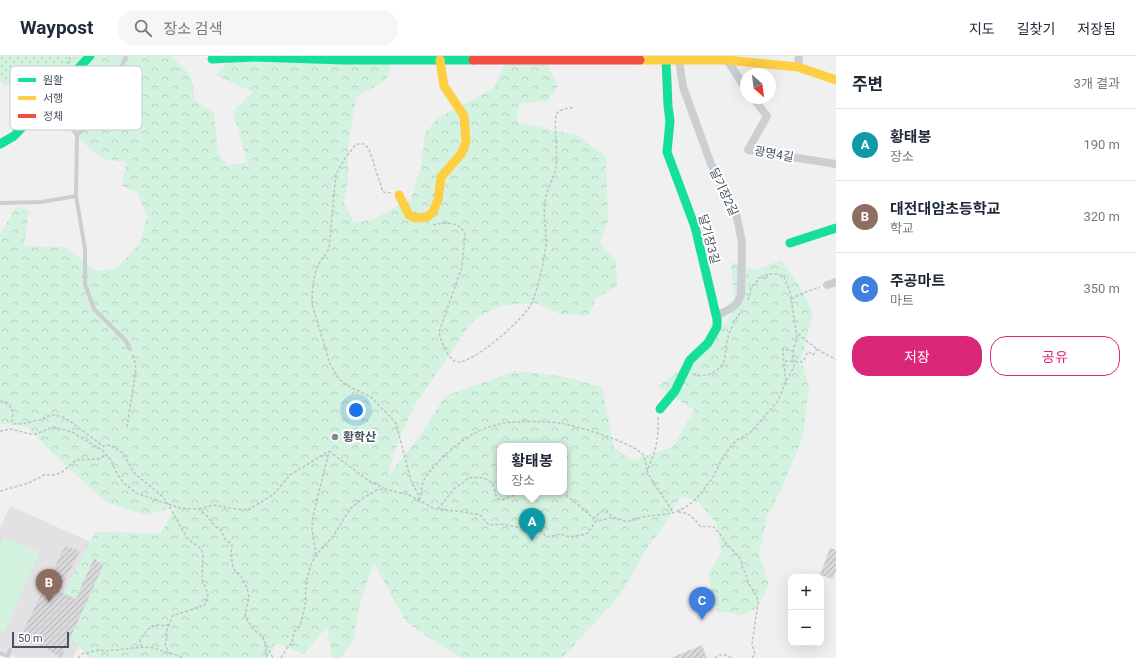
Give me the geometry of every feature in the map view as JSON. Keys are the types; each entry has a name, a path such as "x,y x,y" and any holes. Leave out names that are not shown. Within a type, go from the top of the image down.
{"street":[{"path":"81,66 90,56"},
{"path":"798,67 799,56"},
{"path":"212,59 254,57 429,58 440,60 618,58 679,60 708,58 798,67 836,80"},
{"path":"399,195 410,215 415,218 427,217 433,212 438,200 441,177 461,154 466,142 464,116 444,86 440,60"},
{"name":"달기장3길","path":"660,409 675,391 690,360 708,343 717,327 716,316 696,227 667,152 670,121 666,60"},
{"name":"달기장2길","path":"679,60 683,87 711,164 736,213 742,242 741,295 737,303 730,309 716,316"},
{"path":"727,60 740,80"},
{"name":"광명4길","path":"758,104 767,116 748,150 836,164"},
{"path":"0,144 14,136 20,130"},
{"path":"790,243 836,228"},
{"path":"827,285 836,282"}],"lane":[{"path":"122,66 126,56"},
{"path":"73,130 77,135 76,196 85,249 85,284 94,309 126,341 130,349"},
{"path":"77,135 83,130"},
{"path":"0,203 41,202 76,196"},
{"path":"0,653 8,656 10,650"}],"path":[{"path":"67,64 70,59 68,56"},
{"path":"427,217 433,226 441,222 449,223 462,229 465,234 462,266 439,332 441,341 451,358 455,362 462,362 500,338 526,312 532,303 546,249 545,202 556,166 556,115 559,111 575,108"},
{"path":"399,195 383,192 369,149 364,144 356,144 336,174 329,248 327,254 316,270 312,304 330,364 338,378 346,385 371,397 396,423 411,481 418,494 419,501"},
{"path":"678,512 696,499 712,479 731,446 737,440 750,433 772,409 778,401 786,381 794,367 793,351 797,334 788,285 784,277 780,275 767,274 767,278 759,278 750,288"},
{"path":"747,302 750,297 749,283"},
{"path":"791,299 803,293 827,285"},
{"path":"685,371 704,377 714,372 725,358 728,337 743,308"},
{"path":"797,334 817,349 836,360"},
{"path":"127,427 136,369 130,349"},
{"path":"785,361 803,362 807,353 809,352 813,355 817,349"},
{"path":"786,381 785,361 782,352 783,350 793,351"},
{"path":"0,401 6,403 11,408 13,412 12,422 14,424 28,423 40,420 47,416 55,415 71,422 103,446 110,445 119,449 123,453 134,473 162,496 187,538 201,549 203,555 202,579 208,594 205,605 172,616 166,632 166,645 170,654"},
{"path":"647,470 658,440 658,416 660,409"},
{"path":"419,501 424,480 439,461 473,434 504,423 560,423 602,435 634,448 642,455 646,462 647,470 651,479 673,513"},
{"path":"0,431 10,429 36,434 53,427 58,427 77,435 106,454 123,482 131,490 142,496 180,508 199,509 213,505 242,510 250,509 274,494 290,475 329,451"},
{"path":"329,451 368,481 376,485 385,489 409,495 438,509 480,515 487,523 491,525 500,524 542,531 546,537 561,534 574,537 588,533 595,522 613,517"},
{"path":"316,555 312,528 313,516 329,451"},
{"path":"0,491 29,483 44,475 62,473 76,460 99,459 106,454"},
{"path":"438,509 456,488 468,478 487,479 492,483 498,499 502,500 514,495"},
{"path":"280,658 292,643 294,632 300,626 305,606 306,583 311,564 316,555 334,535 350,509 373,492 385,489"},
{"path":"566,495 581,506 593,518 603,511 624,521 631,521 642,517 686,512 690,514 700,526 714,527 724,541 741,559 742,567 748,582 757,598 758,603 752,644 755,654 752,658"},
{"path":"199,509 221,530 225,539 232,545 231,554 233,568 241,576 247,588 249,597 245,616 253,629 260,634 273,658"},
{"path":"142,647 140,640 149,629 159,624 167,626 170,623"},
{"path":"265,643 267,658"},
{"path":"78,658 82,654 98,650 107,651 142,647 153,648 182,658"},
{"path":"715,658 718,654 727,655 732,658"}],"shaded area":[{"path":"10,506 120,555 73,658 18,658 0,650 0,528"}],"green space":[{"path":"0,56 78,56 67,66 10,66 10,84 5,85 0,80"},
{"path":"75,56 171,56 191,76 195,101 214,112 218,152 227,166 247,162 233,112 253,92 215,75 233,56 393,56 387,79 356,98 348,147 348,181 344,202 354,223 374,219 411,199 421,166 425,133 438,118 494,88 507,59 543,56 558,86 547,101 519,104 517,122 579,136 606,157 608,221 600,242 616,262 617,286 596,298 588,316 560,314 535,303 504,305 475,318 416,403 400,436 387,477 417,440 445,396 515,371 560,376 602,387 614,448 632,460 673,447 694,410 658,387 701,354 726,323 735,307 731,262 755,270 781,260 800,287 813,313 801,361 809,386 803,437 781,490 767,517 759,553 769,584 758,607 741,615 718,611 712,596 709,573 722,552 716,523 698,501 681,496 663,527 647,548 620,595 562,658 463,658 455,655 406,622 374,563 361,599 353,640 340,658 332,658 327,627 304,654 276,643 267,658 90,658 51,618 95,532 161,533 175,507 145,515 106,502 53,454 27,427 0,423 0,235 16,207 29,210 24,246 66,247 96,271 116,269 140,243 147,216 137,192 122,186 126,162 103,159 80,140 76,130 142,130 142,66 69,66 70,61"},
{"path":"4,537 40,552 4,632 0,630 0,547"}],"building":[{"path":"65,546 80,551 59,591 76,599 94,558 103,566 61,658 48,650 49,648 19,639"},
{"path":"830,548 836,550 836,571 833,579 824,576 824,574 820,574"},
{"path":"702,645 707,658 671,658"}],"traffic: fast":[{"path":"80,66 90,56"},
{"path":"212,59 254,57 344,60 473,60"},
{"path":"660,409 675,391 690,360 708,343 717,327 717,319 695,227 667,152 670,121 666,60"},
{"path":"0,144 14,136 20,130"},
{"path":"790,243 836,228"}],"traffic: slow":[{"path":"399,195 409,215 415,218 427,217 433,212 438,200 441,177 461,154 466,142 464,116 444,86 440,60"},
{"path":"640,60 727,60 798,67 836,80"}],"traffic: jam":[{"path":"473,60 640,60"}],"place":[{"name":"황학산","path":"335,437"},
{"name":"황태봉","path":"532,541"},
{"name":"대전대암초등학교","path":"49,602"},
{"name":"주공마트","path":"702,620"}]}
